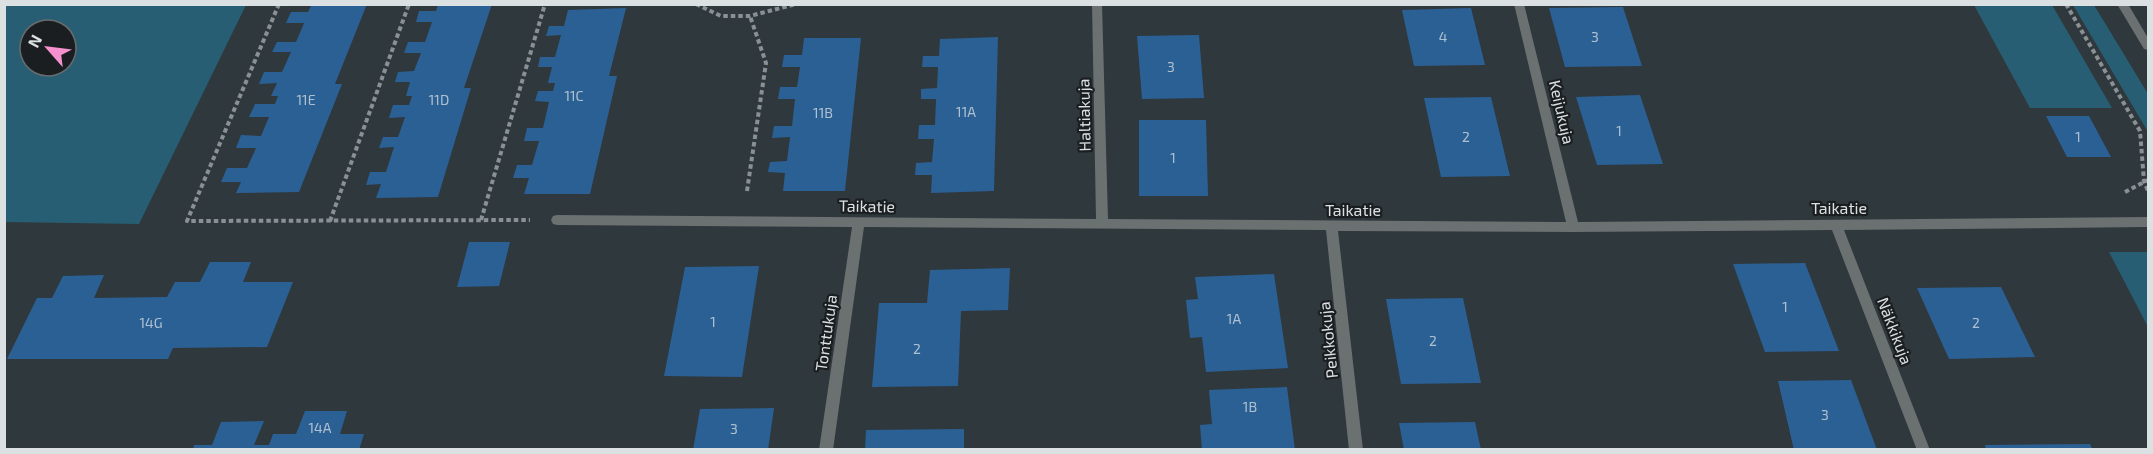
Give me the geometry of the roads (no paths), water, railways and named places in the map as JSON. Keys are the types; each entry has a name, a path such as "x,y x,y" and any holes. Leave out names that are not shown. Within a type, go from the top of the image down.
{"street":[{"name":"Haltiakuja","path":"1097,4 1102,225"},
{"name":"Keijukuja","path":"1519,4 1573,227"},
{"path":"2122,4 2148,46"},
{"name":"Taikatie","path":"557,220 1332,227 2148,222"},
{"name":"Tonttukuja","path":"826,450 859,222"},
{"name":"Näkkikuja","path":"1836,225 1924,450"},
{"name":"Peikkokuja","path":"1332,227 1356,450"}]}
